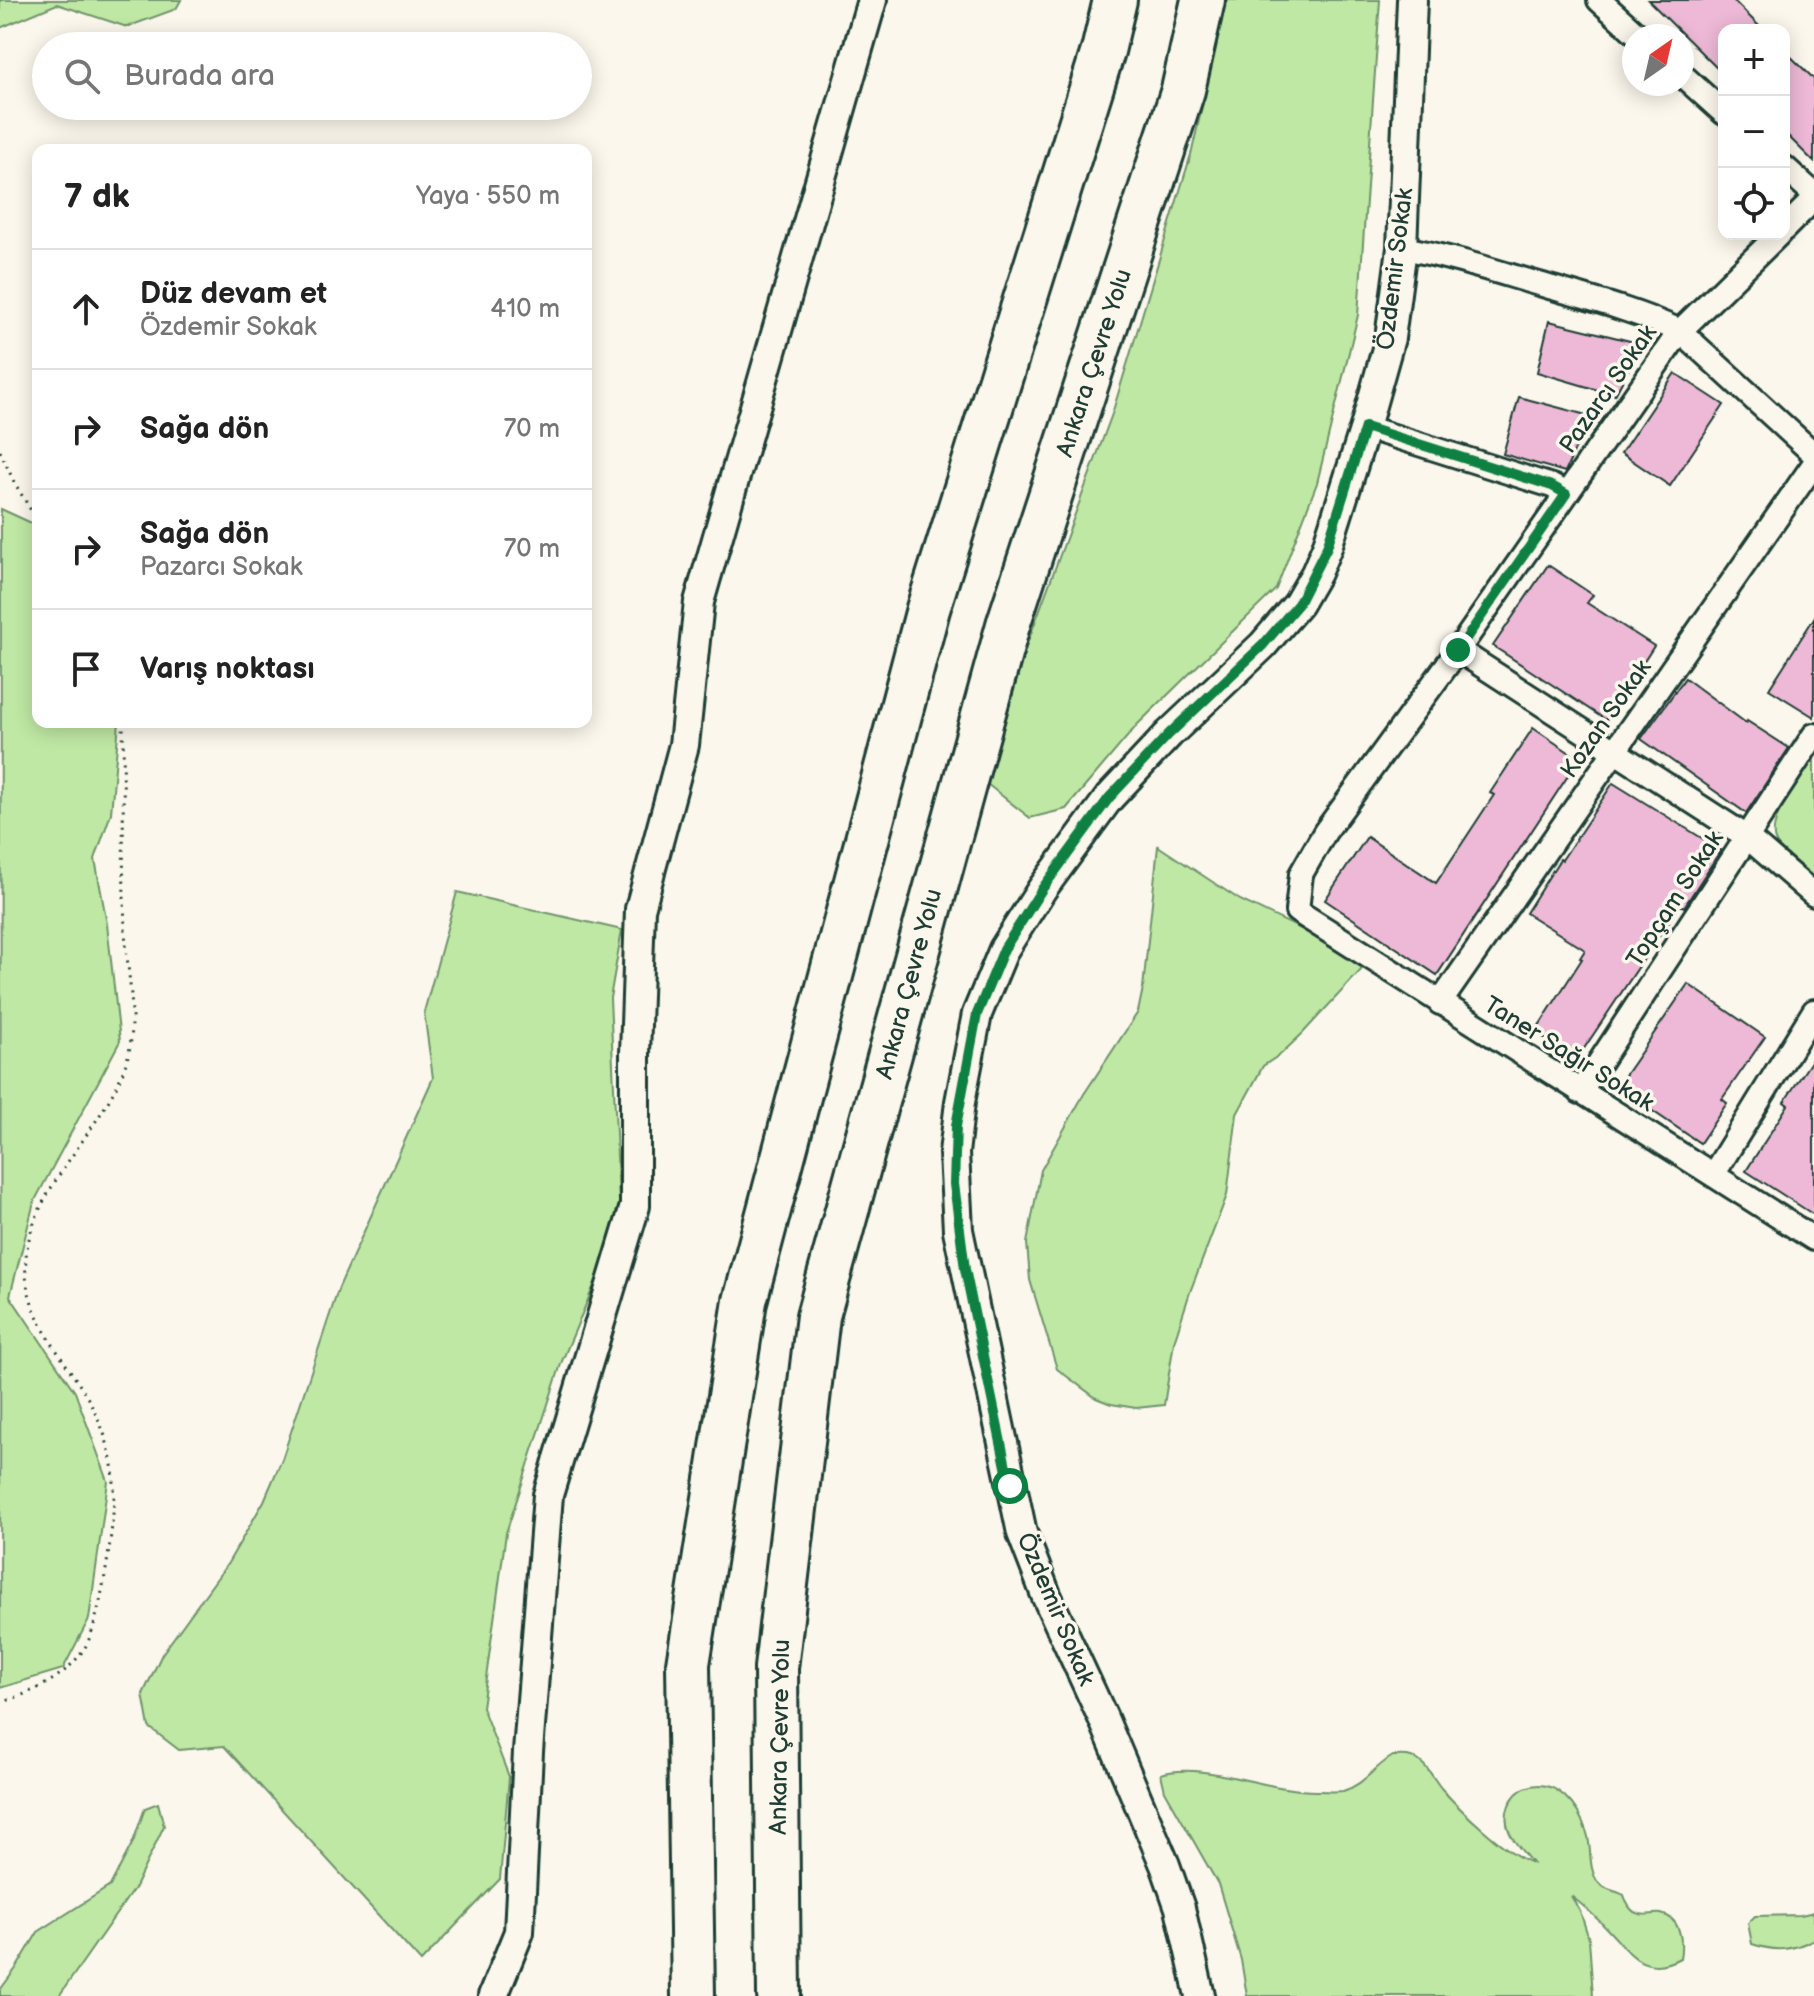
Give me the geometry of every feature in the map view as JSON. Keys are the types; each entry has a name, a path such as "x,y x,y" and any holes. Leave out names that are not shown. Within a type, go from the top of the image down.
{"highway":[{"path":"693,1996 688,1664 745,1301 928,609 1103,51 1115,0"},
{"name":"Ankara Çevre Yolu","path":"779,1996 776,1668 818,1316 1008,625 1183,90 1203,0"}],"street":[{"path":"493,1996 519,1932 528,1752 548,1495 635,1206 635,1054 640,909 684,745 699,602 872,0"},
{"name":"Özdemir Sokak","path":"1200,1996 1184,1923 1165,1865 1103,1718 1046,1595 1022,1533 958,1230 954,1169 956,1126 977,1014 1004,949 1042,889 1109,798 1169,734 1263,645 1298,604 1327,547 1390,338 1402,248 1412,0"},
{"path":"1599,0 1626,24"},
{"path":"1694,86 1718,108"},
{"path":"1785,168 1814,197 1790,223"},
{"name":"Pazarcı Sokak","path":"1297,911 1298,885 1306,862 1680,331 1773,240"},
{"path":"1402,248 1436,254 1588,298 1680,331 1814,454"},
{"path":"1365,427 1552,486 1566,494"},
{"name":"Kozan Sokak","path":"1440,1003 1814,464"},
{"path":"1458,650 1747,837 1814,895"},
{"name":"Topçam Sokak","path":"1580,1092 1814,735"},
{"name":"Taner Sağır Sokak","path":"1297,911 1814,1239"},
{"path":"1713,1175 1814,1011"}],"path":[{"path":"0,451 32,513"},
{"path":"0,1703 36,1691 77,1659 87,1645 103,1589 115,1504 111,1460 97,1415 37,1321 26,1273 28,1241 39,1211 116,1085 130,1045 125,928 123,728"}],"green space":[{"path":"0,0 181,0 176,9 127,27 57,4 0,28"},
{"path":"1226,0 1380,0 1358,315 1317,483 1276,589 1138,724 1066,809 1030,818 987,784 1026,647 1112,414 1192,151"},
{"path":"1,509 32,523 32,728 118,728 111,813 95,859 107,924 120,1041 34,1202 10,1296 75,1392 108,1481 89,1619 63,1669 0,1688"},
{"path":"1814,754 1814,877 1784,852 1776,843 1774,834 1775,823 1786,797"},
{"path":"1158,846 1240,900 1322,939 1363,968 1302,1034 1263,1066 1237,1114 1227,1195 1174,1342 1164,1405 1136,1408 1096,1398 1057,1369 1030,1280 1027,1243 1041,1170 1084,1094 1138,1012"},
{"path":"457,892 622,930 610,998 620,1224 562,1361 506,1533 482,1707 509,1777 500,1879 421,1962 224,1746 179,1750 149,1727 143,1694 162,1654 228,1563 264,1501 282,1459 339,1287 433,1078 424,1012"},
{"path":"1393,1756 1409,1756 1420,1762 1471,1819 1496,1841 1532,1863 1509,1831 1509,1805 1520,1791 1536,1785 1547,1786 1565,1796 1583,1823 1597,1881 1624,1895 1634,1912 1661,1914 1673,1920 1681,1938 1680,1958 1657,1965 1639,1960 1571,1896 1580,1911 1589,1939 1593,1996 1247,1996 1241,1960 1218,1884 1165,1791 1161,1774 1197,1771 1299,1790 1340,1791 1357,1784"},
{"path":"158,1803 164,1826 135,1887 59,1996 0,1996 0,1990 38,1932 110,1886 133,1842 145,1808"},
{"path":"1814,1912 1814,1939 1784,1949 1752,1944 1748,1923 1755,1916"}],"building":[{"path":"1648,0 1733,0 1757,24 1718,24 1718,69 1694,45 1694,24 1672,24"},
{"path":"1790,56 1814,79 1814,162 1790,138"},
{"path":"1549,321 1642,344 1615,395 1537,372"},
{"path":"1675,373 1724,405 1670,486 1621,453"},
{"path":"1519,397 1590,416 1565,472 1503,454"},
{"path":"1548,565 1593,595 1587,603 1654,646 1606,720 1493,646"},
{"path":"1814,618 1814,717 1769,689"},
{"path":"1685,678 1746,723 1789,748 1746,813 1641,739"},
{"path":"1533,728 1579,759 1437,975 1325,900 1367,837 1436,883 1494,795 1490,793"},
{"path":"1613,783 1721,850 1684,907 1680,905 1577,1059 1535,1032 1585,950 1526,913"},
{"path":"1688,984 1765,1037 1722,1099 1727,1103 1700,1143 1617,1087"},
{"path":"1814,1057 1814,1215 1746,1171 1788,1105 1784,1102"}],"route":[{"path":"1010,1486 965,1269 954,1184 956,1126 969,1051 977,1014 1004,949 1042,889 1109,798 1169,734 1263,645 1298,604 1327,547 1365,427 1552,486 1566,494 1458,650"}]}
